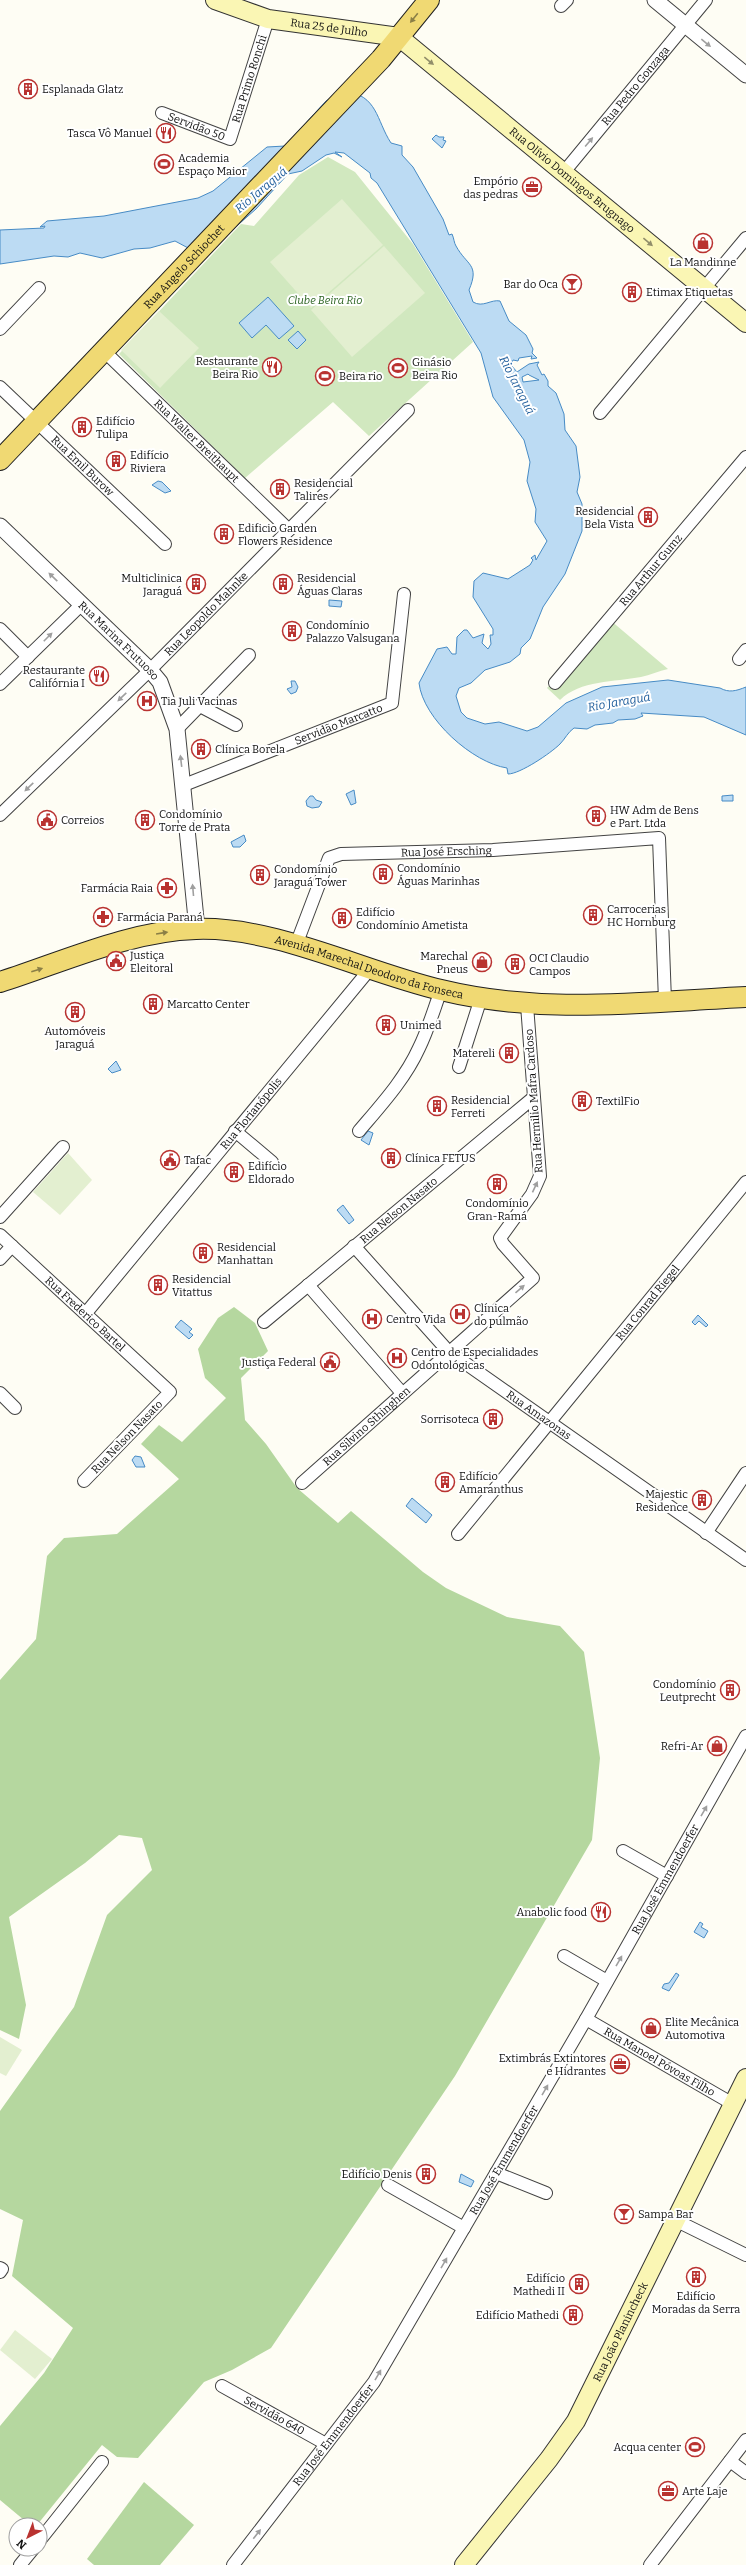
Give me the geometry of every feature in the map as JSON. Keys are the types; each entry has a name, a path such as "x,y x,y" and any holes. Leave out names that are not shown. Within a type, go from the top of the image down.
{"main road":[{"name":"Rua 25 de Julho","path":"215,0 268,19 399,37"},
{"path":"399,37 429,0"},
{"name":"Rua Angelo Schiochet","path":"0,460 378,62 399,37"},
{"name":"Rua Olívio Domingos Brugnago","path":"399,37 746,323"},
{"name":"Avenida Marechal Deodoro da Fonseca","path":"3,977 125,941 150,935 197,929 249,934 296,945 441,990 527,1005 574,1006 746,997"},
{"name":"Rua João Planincheck","path":"464,2565 549,2459 576,2421 746,2078"}],"street":[{"path":"655,0 746,75"},
{"name":"Rua Pedro Gonzaga","path":"564,172 706,0"},
{"name":"Rua Primo Ronchi","path":"230,139 268,19"},
{"name":"Servidão 50","path":"162,113 230,139"},
{"path":"600,413 746,238"},
{"path":"0,329 38,288"},
{"name":"Rua Walter Breithaupt","path":"104,351 289,530"},
{"name":"Rua Emil Burow","path":"0,387 165,544"},
{"name":"Rua Leopoldo Mahnke","path":"0,814 150,670 408,410"},
{"name":"Rua Arthur Gumz","path":"555,683 746,458"},
{"name":"Rua Marina Frutuoso","path":"0,526 150,670 162,687 178,729 197,929"},
{"name":"Servidão Marcatto","path":"184,785 392,703 404,594"},
{"path":"0,684 82,604"},
{"path":"0,629 28,657"},
{"path":"178,729 249,655"},
{"path":"200,706 236,726"},
{"name":"Rua José Ersching","path":"296,945 328,858 341,854 493,850 658,838 665,1001"},
{"name":"Rua Florianópolis","path":"86,1313 370,969"},
{"path":"359,1131 393,1090 410,1066 420,1048 441,990"},
{"path":"459,1067 481,998"},
{"name":"Rua Hermilio Mafra Cardoso","path":"448,1351 533,1278 503,1244 500,1238 532,1194 540,1176 527,1005"},
{"name":"Rua Nelson Nasato","path":"264,1322 533,1098"},
{"path":"235,1131 272,1162"},
{"path":"0,1217 63,1147"},
{"name":"Rua Conrad Riegel","path":"458,1534 746,1182"},
{"name":"Rua Frederico Bartel","path":"0,1235 170,1392"},
{"path":"0,1259 12,1246"},
{"name":"Rua Amazonas","path":"354,1246 448,1351 746,1560"},
{"path":"308,1285 402,1393"},
{"name":"Rua Silvino Sthinghen","path":"302,1483 448,1351"},
{"name":"Rua Nelson Nasato","path":"84,1481 170,1392"},
{"path":"0,1393 15,1408"},
{"path":"706,1533 746,1473"},
{"name":"Rua José Emmendoerfer","path":"233,2565 374,2382 586,2019 746,1736"},
{"path":"623,1851 667,1876"},
{"path":"564,1956 607,1981"},
{"name":"Rua Manoel Póvoas Filho","path":"586,2019 733,2104"},
{"path":"496,2173 546,2193"},
{"path":"388,2185 464,2228"},
{"path":"675,2220 746,2255"},
{"path":"0,2268 2,2269 0,2272"},
{"name":"Servidão 640","path":"222,2386 326,2444"},
{"path":"650,2565 746,2440"},
{"path":"730,2461 746,2473"},
{"path":"48,2530 102,2462"},
{"path":"20,2565 26,2557"}],"green space":[{"name":"Clube Beira Rio","path":"328,157 355,172 413,244 473,342 369,436 333,402 245,478 119,354 241,224 254,226 299,175"},
{"path":"342,199 383,245 311,308 270,262"},
{"path":"384,246 425,293 352,357 311,310"},
{"path":"159,311 199,348 160,388 121,350"},
{"path":"610,620 668,669 641,677 588,685 568,693 560,700 547,688"},
{"path":"68,1153 92,1180 60,1215 33,1192"},
{"path":"234,1307 255,1323 268,1351 241,1378 245,1420 266,1444 297,1488 338,1523 351,1511 423,1572 446,1588 507,1617 560,1626 584,1652 600,1758 592,1840 455,2076 271,2348 232,2370 204,2382 138,2458 117,2457 102,2445 44,2517 20,2517 0,2500 0,2426 44,2373 73,2328 12,2276 23,2220 0,2209 0,2111 74,2007 107,1915 152,1870 142,1838 119,1835 85,1863 9,1917 26,2005 19,2039 0,2030 0,1680 36,1639 47,1556 64,1538 117,1534 179,1479 141,1444 159,1425 182,1442 226,1398 205,1378 198,1349 218,1318"},
{"path":"0,2037 22,2050 6,2076 0,2073"},
{"path":"15,2330 52,2359 35,2379 0,2350"},
{"path":"144,2482 194,2525 160,2565 94,2565 87,2559"}],"water":[{"name":"Rio Jaraguá","path":"344,91 355,93 364,98 375,110 391,143 402,146 402,155 413,167 443,219 449,235 452,234 460,253 473,270 469,290 473,302 477,304 484,304 493,301 500,301 509,321 526,335 533,349 532,353 537,358 531,359 532,356 519,358 518,361 513,360 511,365 517,372 529,364 539,362 537,365 542,375 544,374 548,381 548,386 556,393 564,414 565,430 576,446 580,477 577,492 582,504 582,531 565,574 543,607 530,639 521,648 520,654 510,662 485,670 471,683 459,688 456,696 461,712 467,718 485,724 499,722 527,731 538,727 566,703 602,687 668,680 720,688 730,691 746,687 746,735 704,717 641,713 643,716 635,719 618,720 613,723 595,725 587,729 574,728 560,744 543,757 520,771 508,774 507,768 479,758 465,748 452,737 430,711 423,697 419,683 437,649 447,647 452,654 456,654 457,637 464,630 467,630 473,638 484,634 482,643 488,649 491,644 490,635 493,635 493,629 473,597 474,581 483,573 508,579 530,565 533,560 531,558 535,555 536,560 547,541 535,522 536,509 527,481 530,462 524,440 493,397 481,353 377,183 371,178 370,173 344,153 335,152 342,157 334,153 326,155 302,171 288,174 256,209 231,231 190,249 175,241 150,248 134,249 102,258 80,253 68,257 54,256 0,264 0,230 44,228 45,226 40,227 47,221 104,216 198,198 213,191 267,147 285,146 326,101","holes":["528,374 539,380 523,382 522,377"]},
{"path":"436,135 439,137 444,137 443,140 446,141 442,148 432,139"},
{"path":"268,297 294,326 279,339 266,325 252,338 239,323"},
{"path":"298,331 306,340 297,349 288,340"},
{"path":"158,481 162,482 171,491 165,493 152,485"},
{"path":"329,600 342,601 341,607 329,606"},
{"path":"291,681 295,681 298,687 296,692 291,694 287,689 292,687"},
{"path":"354,790 356,803 351,805 346,794"},
{"path":"733,795 733,801 722,801 722,796"},
{"path":"310,796 313,796 316,800 322,802 319,807 312,808 307,806 306,801"},
{"path":"244,835 246,841 240,847 233,847 231,842"},
{"path":"116,1061 121,1070 112,1073 108,1069"},
{"path":"368,1131 373,1133 369,1145 361,1140"},
{"path":"343,1205 354,1220 349,1224 337,1210"},
{"path":"698,1315 708,1325 706,1327 699,1321 695,1325 692,1322"},
{"path":"181,1320 192,1329 189,1332 193,1335 189,1339 175,1327"},
{"path":"135,1456 141,1457 145,1467 136,1467 132,1460"},
{"path":"412,1498 432,1515 426,1523 406,1506"},
{"path":"700,1922 703,1924 701,1927 708,1931 704,1938 694,1932"},
{"path":"676,1973 679,1975 669,1991 662,1988 664,1984 669,1983"},
{"path":"461,2174 474,2181 471,2187 459,2182"}],"place":[{"name":"Esplanada Glatz","path":"28,89"},
{"name":"Tasca Vô Manuel","path":"166,133"},
{"name":"Academia Espaço Maior","path":"164,164"},
{"name":"Empório das pedras","path":"532,187"},
{"name":"La Mandinne","path":"703,243"},
{"name":"Bar do Oca","path":"572,284"},
{"name":"Etimax Etiquetas","path":"632,292"},
{"name":"Restaurante Beira Rio","path":"272,367"},
{"name":"Ginásio Beira Rio","path":"398,368"},
{"name":"Beira rio","path":"325,376"},
{"name":"Edifício Tulipa","path":"82,427"},
{"name":"Edifício Riviera","path":"116,461"},
{"name":"Residencial Talires","path":"280,489"},
{"name":"Residencial Bela Vista","path":"648,517"},
{"name":"Edificio Garden Flowers Residence","path":"224,534"},
{"name":"Multiclinica Jaraguá","path":"196,584"},
{"name":"Residencial Águas Claras","path":"283,584"},
{"name":"Condomínio Palazzo Valsugana","path":"292,631"},
{"name":"Restaurante Califórnia I","path":"99,676"},
{"name":"Tia Juli Vacinas","path":"147,701"},
{"name":"Clínica Borela","path":"201,749"},
{"name":"HW Adm de Bens e Part. Ltda","path":"596,816"},
{"name":"Correios","path":"47,820"},
{"name":"Condomínio Torre de Prata","path":"145,820"},
{"name":"Condomínio Águas Marinhas","path":"383,874"},
{"name":"Condomínio Jaraguá Tower","path":"260,875"},
{"name":"Farmácia Raia","path":"167,888"},
{"name":"Carrocerias HC Hornburg","path":"593,915"},
{"name":"Farmácia Paraná","path":"103,917"},
{"name":"Edifício Condomínio Ametista","path":"342,918"},
{"name":"Justiça Eleitoral","path":"116,961"},
{"name":"Marechal Pneus","path":"482,962"},
{"name":"OCI Claudio Campos","path":"515,964"},
{"name":"Marcatto Center","path":"153,1004"},
{"name":"Automóveis Jaraguá","path":"75,1012"},
{"name":"Unimed","path":"386,1025"},
{"name":"Matereli","path":"509,1053"},
{"name":"TextilFio","path":"582,1101"},
{"name":"Residencial Ferreti","path":"437,1106"},
{"name":"Clínica FETUS","path":"391,1158"},
{"name":"Tafac","path":"170,1160"},
{"name":"Edifício Eldorado","path":"234,1172"},
{"name":"Condomínio Gran-Ramá","path":"497,1184"},
{"name":"Residencial Manhattan","path":"203,1253"},
{"name":"Residencial Vitattus","path":"158,1285"},
{"name":"Clínica do pulmão","path":"460,1314"},
{"name":"Centro Vida","path":"372,1319"},
{"name":"Centro de Especialidades Odontológicas","path":"397,1358"},
{"name":"Justiça Federal","path":"330,1362"},
{"name":"Sorrisoteca","path":"493,1419"},
{"name":"Edifício Amaranthus","path":"445,1482"},
{"name":"Majestic Residence","path":"702,1500"},
{"name":"Condomínio Leutprecht","path":"730,1690"},
{"name":"Refri-Ar","path":"717,1746"},
{"name":"Anabolic food","path":"601,1912"},
{"name":"Elite Mecânica Automotiva","path":"651,2028"},
{"name":"Extimbrás Extintores e Hidrantes","path":"620,2064"},
{"name":"Edifício Denis","path":"426,2174"},
{"name":"Sampa Bar","path":"624,2214"},
{"name":"Edifício Moradas da Serra","path":"696,2277"},
{"name":"Edifício Mathedi II","path":"579,2284"},
{"name":"Edifício Mathedi","path":"573,2315"},
{"name":"Acqua center","path":"695,2447"},
{"name":"Arte Laje","path":"668,2491"}]}
